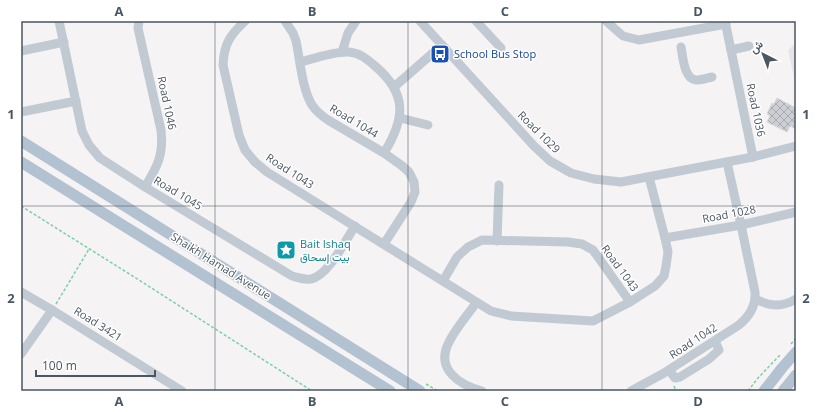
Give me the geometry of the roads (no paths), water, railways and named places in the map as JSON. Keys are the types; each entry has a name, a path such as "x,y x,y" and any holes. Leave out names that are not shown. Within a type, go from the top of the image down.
{"main road":[{"name":"Shaikh Hamad Avenue","path":"21,141 420,391"},
{"name":"Shaikh Hamad Avenue","path":"21,162 390,391"},
{"path":"764,391 782,368 793,348"},
{"path":"783,391 796,375"}],"street":[{"name":"Road 1045","path":"59,21 82,131 89,145 100,158 292,276 302,280 312,279 321,275 355,226"},
{"name":"Road 1046","path":"140,21 138,28 162,130 163,143 157,168 145,187"},
{"name":"Road 1043","path":"245,21 233,33 227,43 223,65 239,136 245,150 255,162 267,172 491,311 511,316 593,321 630,302 655,286 664,276 668,252 649,177"},
{"name":"Road 1044","path":"285,21 293,33 308,97 313,106 320,114 384,153 409,172 414,182 415,192 411,202 384,244"},
{"path":"342,52 348,33 356,21"},
{"name":"Road 1029","path":"420,21 534,146 550,161 571,173 594,179 621,182 753,157 796,146"},
{"path":"476,21 501,48"},
{"path":"606,21 618,33 634,40 644,40 700,25 726,22"},
{"name":"Road 1036","path":"726,22 753,157"},
{"path":"21,51 64,42"},
{"path":"394,87 442,45"},
{"path":"731,50 750,46"},
{"path":"681,47 689,76 695,80 712,77"},
{"name":"Road 1044","path":"301,62 342,52 350,52 363,56 384,73 394,87 400,101 400,118 392,139 384,153"},
{"path":"21,112 76,100"},
{"path":"400,118 428,125"},
{"name":"Road 1042","path":"631,391 669,370 715,341 747,318 753,309 755,292 742,225 727,162"},
{"path":"497,241 499,185"},
{"name":"Road 1028","path":"665,238 742,225 796,212"},
{"name":"Road 1043","path":"443,281 457,257 468,247 482,240 568,242 582,244 593,250 630,302"},
{"name":"Road 3421","path":"21,292 179,390"},
{"path":"755,299 775,306 782,305 796,299"},
{"path":"476,302 448,343 445,361 448,370 461,384 471,390 482,391"},
{"path":"21,354 52,310"}],"place":[{"name":"School Bus Stop","path":"440,54"},
{"name":"Bait Ishaq بيت إسحاق","path":"286,250"}]}
